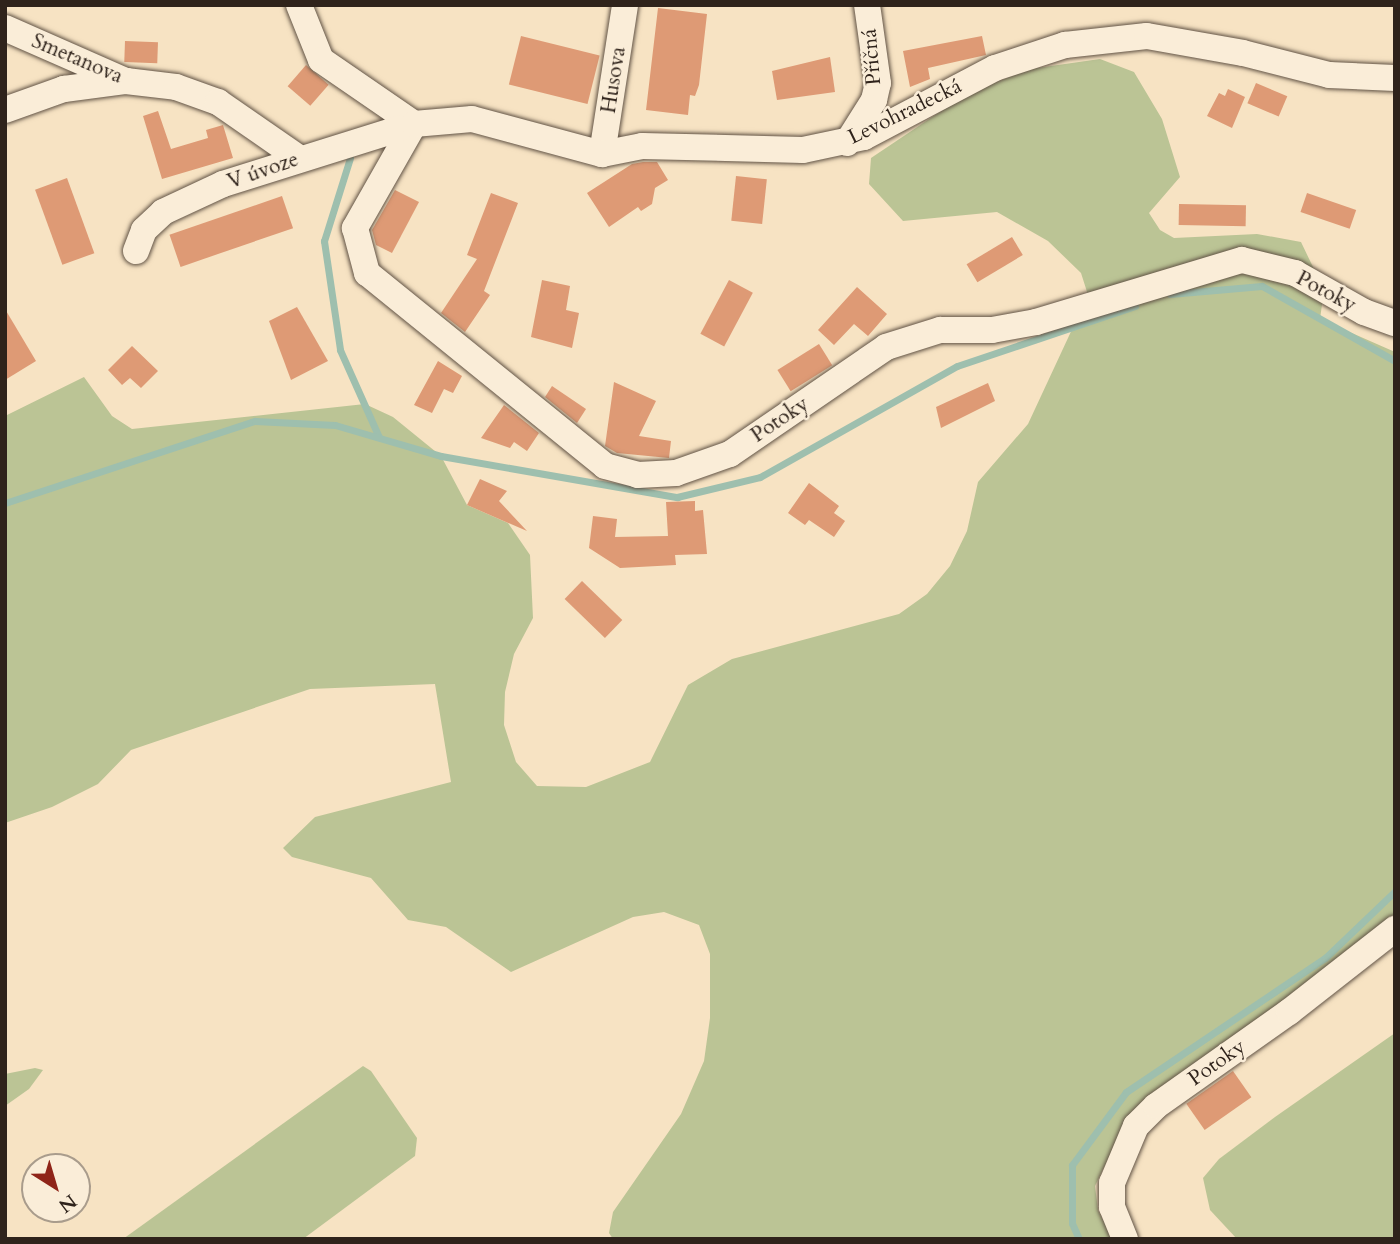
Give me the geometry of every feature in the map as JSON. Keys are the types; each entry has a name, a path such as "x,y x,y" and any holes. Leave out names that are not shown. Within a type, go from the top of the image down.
{"street":[{"path":"299,5 321,60 414,124"},
{"name":"Husova","path":"602,154 625,5"},
{"name":"Příčná","path":"847,143 874,100 878,83 867,5"},
{"name":"Smetanova","path":"5,29 126,81 176,87 218,102 299,158"},
{"name":"Levohradecká","path":"414,124 472,119 602,154 642,146 803,150 847,143 995,68 1065,46 1147,36 1243,53 1329,75 1395,78"},
{"path":"5,110 64,89 126,81"},
{"name":"V úvoze","path":"136,251 145,230 163,212 223,184 414,124"},
{"name":"Potoky","path":"414,124 355,228 367,273 605,466 638,475 676,473 730,454 886,347 940,330 992,330 1036,322 1242,260 1295,273 1364,312 1395,323"},
{"name":"Potoky","path":"1125,1239 1112,1207 1112,1183 1136,1126 1156,1106 1289,1012 1395,929"}],"green space":[{"path":"1100,59 1134,72 1162,119 1180,177 1149,213 1160,230 1174,238 1257,234 1301,242 1324,290 1320,319 1395,352 1395,919 1109,1157 1095,1186 1098,1210 1113,1239 613,1239 609,1233 613,1212 681,1114 704,1061 710,1018 710,954 699,925 664,912 633,917 511,972 446,927 408,920 371,878 292,857 283,848 315,817 451,782 435,684 310,689 131,750 98,784 52,807 5,823 5,416 84,377 112,416 132,429 365,404 393,417 441,456 467,505 508,523 530,555 533,618 514,654 505,692 504,725 516,762 537,786 586,787 650,762 688,685 732,659 899,614 927,594 950,566 967,531 978,482 1028,424 1088,295 1081,273 1048,241 997,212 903,221 869,184 871,158 968,93 1030,69"},
{"path":"1395,1033 1395,1239 1237,1239 1210,1210 1203,1178 1219,1159"},
{"path":"363,1066 371,1071 417,1138 415,1156 303,1239 123,1239"},
{"path":"35,1068 43,1070 29,1089 5,1106 5,1074"}],"building":[{"path":"658,8 707,14 699,85 695,96 690,95 688,115 646,110"},
{"path":"521,36 600,56 587,104 509,85"},
{"path":"982,36 986,55 928,68 930,79 910,87 903,51"},
{"path":"125,41 158,42 157,63 124,62"},
{"path":"830,57 835,92 777,100 772,71"},
{"path":"306,65 329,85 310,106 288,86"},
{"path":"1256,83 1287,96 1279,117 1247,103"},
{"path":"1228,89 1245,97 1232,128 1207,116 1219,93 1225,96"},
{"path":"158,111 171,149 208,138 206,130 223,125 233,158 162,179 143,116"},
{"path":"657,162 668,180 655,188 652,204 641,211 638,207 609,227 587,193 632,164"},
{"path":"736,176 767,179 762,224 731,221"},
{"path":"67,178 94,253 62,265 35,190"},
{"path":"395,190 419,202 392,253 376,245 372,230"},
{"path":"491,193 518,203 484,291 490,295 465,332 441,313 477,259 467,255"},
{"path":"1307,193 1356,210 1350,229 1300,212"},
{"path":"282,196 293,228 181,267 169,235"},
{"path":"1179,204 1246,205 1246,226 1179,225"},
{"path":"1012,237 1023,255 977,282 967,264"},
{"path":"542,280 570,286 566,310 579,313 572,348 531,337"},
{"path":"729,280 753,293 724,347 700,334"},
{"path":"857,287 887,314 868,336 854,324 834,345 818,330"},
{"path":"297,307 328,361 291,380 269,321"},
{"path":"5,309 36,361 5,380"},
{"path":"819,344 832,365 791,391 777,370"},
{"path":"132,346 158,371 141,388 130,378 122,385 108,370"},
{"path":"438,361 462,376 453,393 444,389 432,413 414,405"},
{"path":"614,382 656,401 639,436 671,441 669,458 617,453 605,446"},
{"path":"988,383 995,401 941,428 936,407"},
{"path":"552,386 586,409 577,423 545,397"},
{"path":"504,405 539,433 527,451 514,442 510,448 481,438"},
{"path":"480,479 507,491 499,501 527,531 467,505"},
{"path":"809,483 839,506 834,513 845,521 834,537 809,520 805,525 788,513"},
{"path":"695,501 695,511 703,510 707,554 675,555 676,565 620,568 589,548 593,516 617,519 615,537 668,536 666,502"},
{"path":"582,581 622,620 605,638 565,599"},
{"path":"1233,1071 1251,1097 1205,1130 1186,1104"}],"waterway":[{"path":"350,158 324,241 340,350 379,437"},
{"path":"1170,294 1262,286 1395,361"},
{"path":"5,503 255,421 335,425 441,456 677,497 760,477 957,366 1135,306"},
{"path":"1079,1239 1072,1223 1072,1165 1126,1092 1325,958 1395,891"}]}
